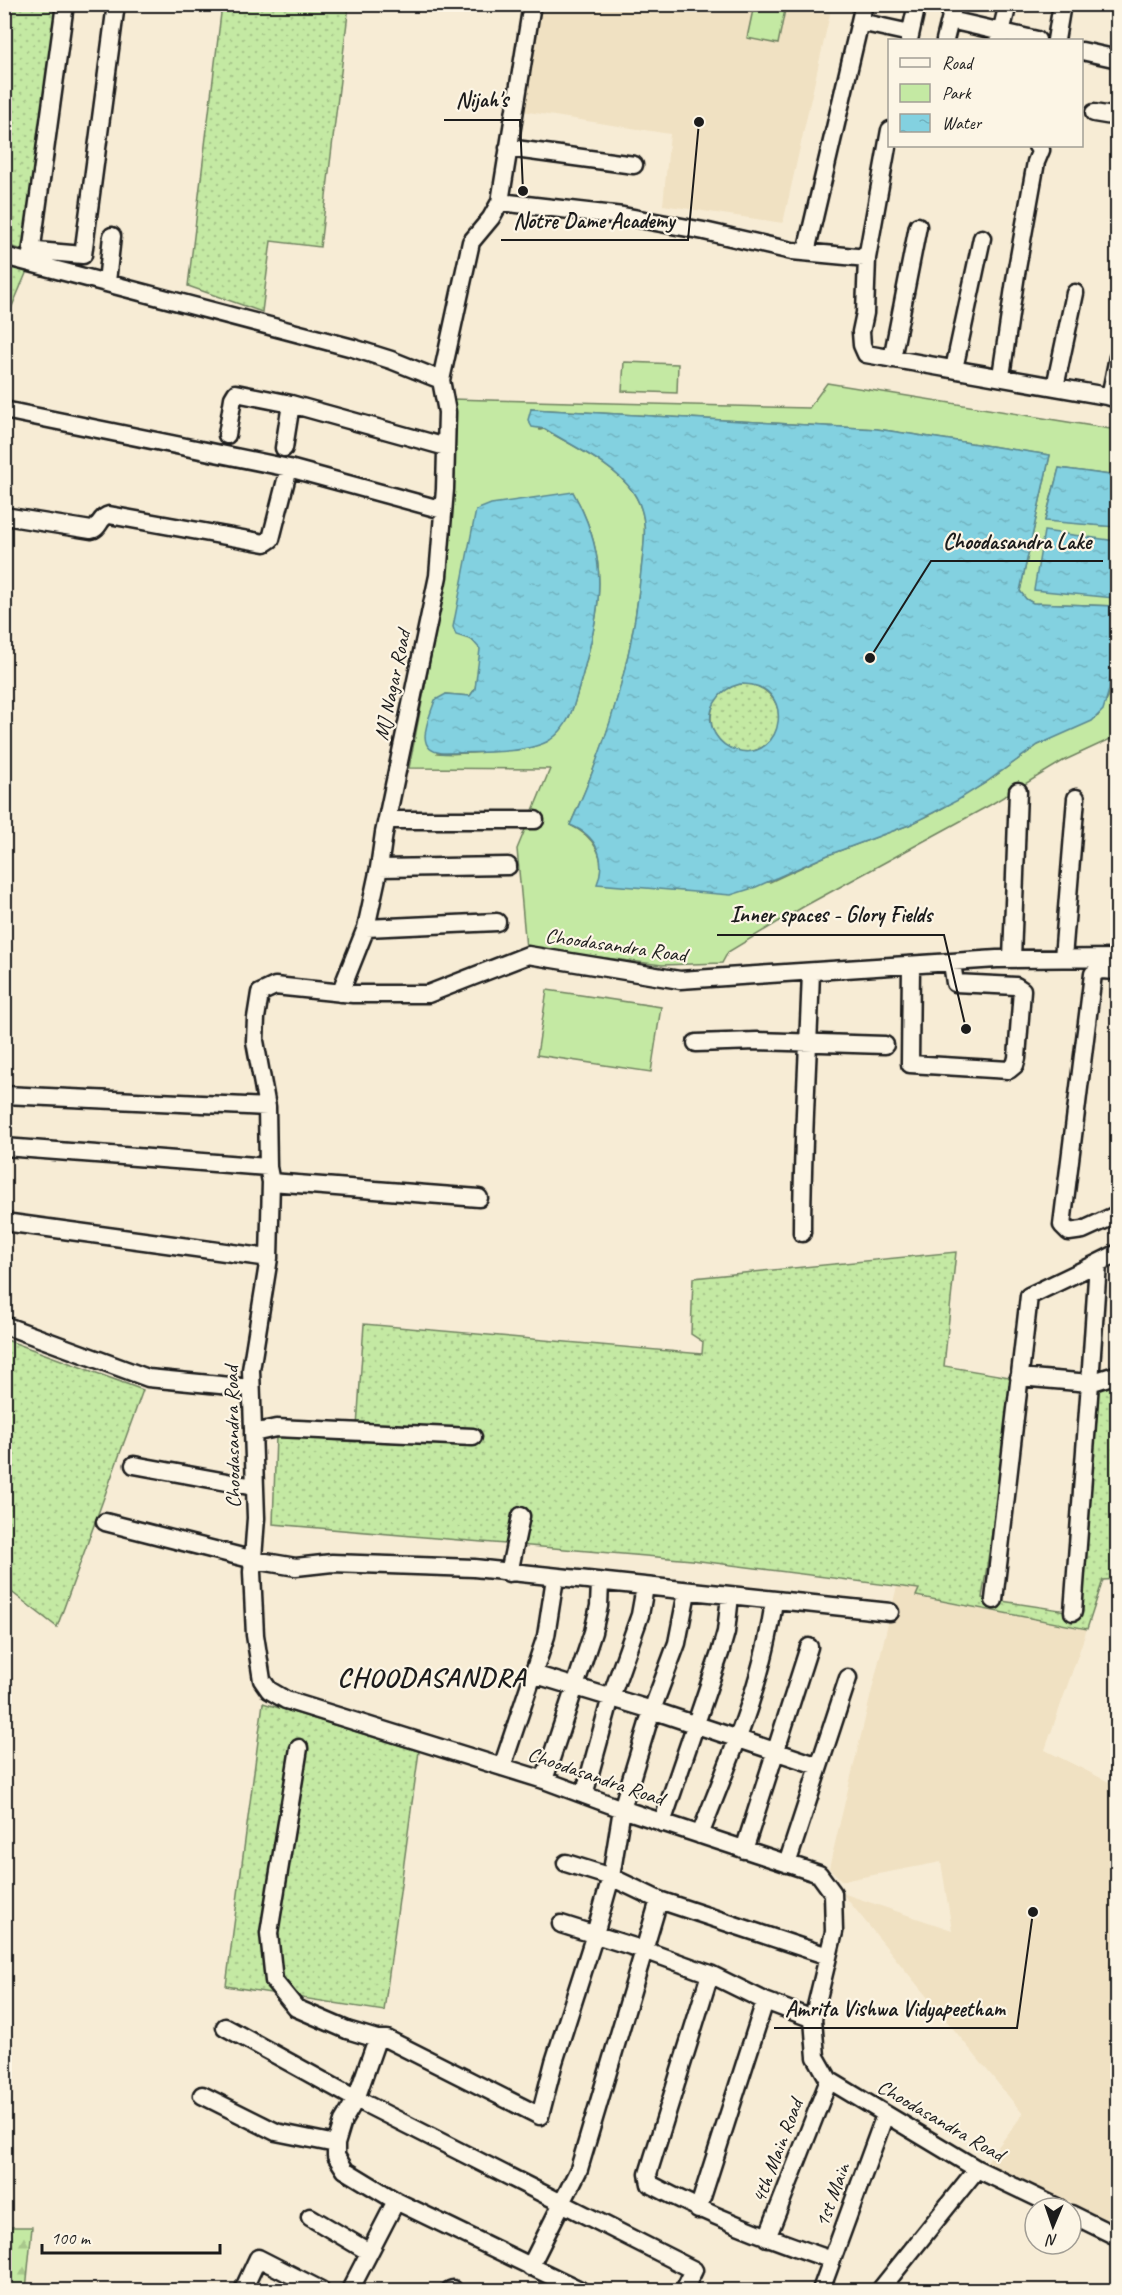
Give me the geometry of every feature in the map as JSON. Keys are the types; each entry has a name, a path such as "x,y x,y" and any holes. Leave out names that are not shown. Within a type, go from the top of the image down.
{"street":[{"path":"33,256 65,4"},
{"path":"4,256 83,255 116,4"},
{"path":"33,256 107,282 354,348 441,380 471,242 491,218 500,202 532,4"},
{"path":"806,252 864,4"},
{"path":"860,22 910,37 917,4"},
{"path":"1001,36 1008,4"},
{"path":"1056,39 1062,4"},
{"path":"945,39 952,12 1001,36 1028,39"},
{"path":"1083,51 1118,59"},
{"path":"1094,113 1118,117"},
{"path":"888,141 867,258 866,313 861,332 862,345 866,354 1001,376 1114,398 1118,357"},
{"path":"1001,376 1016,274 1036,162 1041,150 1038,147"},
{"path":"508,148 634,165"},
{"path":"500,202 623,216 806,252 867,258"},
{"path":"892,359 918,226"},
{"path":"107,282 112,236"},
{"path":"954,369 982,238"},
{"path":"1055,387 1075,293"},
{"name":"MJ Nagar Road","path":"340,993 366,928 438,576 444,510 447,412 441,380"},
{"path":"227,435 233,398 236,393 291,404 446,447"},
{"path":"284,448 291,404"},
{"path":"4,410 289,468 444,510"},
{"path":"4,516 91,531 96,528 102,518 109,515 265,543 271,539 289,468"},
{"path":"1012,959 1018,791"},
{"path":"1063,958 1076,798"},
{"path":"387,820 535,820"},
{"path":"379,868 508,866"},
{"path":"366,928 497,922"},
{"name":"Choodasandra Road","path":"1034,2196 977,2169 829,2080 816,2057 813,2019 834,1932 833,1893 819,1874 622,1809 544,1780 286,1700 269,1689 262,1680 255,1635 252,1572 254,1487 251,1370 269,1258 269,1174 267,1107 255,1041 256,1018 260,993 275,986 340,993 428,994 528,955 680,980 811,972 912,973 952,963 1012,959 1118,958"},
{"path":"912,973 909,1004 910,1064 1009,1070 1015,1065 1017,1059 1022,990 1016,986 955,983 952,963"},
{"path":"1118,971 1100,970 1093,974 1062,1224 1069,1232 1083,1230 1118,1214"},
{"path":"802,1233 802,1150 807,1103 811,972"},
{"path":"696,1043 758,1041 885,1045"},
{"path":"4,1095 267,1107"},
{"path":"4,1148 269,1174 478,1198"},
{"path":"4,1222 269,1258"},
{"path":"994,1600 1029,1296 1118,1253"},
{"path":"1073,1612 1098,1263"},
{"path":"4,1325 148,1378 251,1388"},
{"path":"1019,1377 1090,1383 1118,1374"},
{"path":"253,1433 276,1428 473,1437"},
{"path":"134,1465 254,1487"},
{"path":"509,1573 521,1516"},
{"path":"105,1522 254,1560 296,1567 332,1563 474,1568 890,1612"},
{"path":"502,1767 546,1636 555,1578"},
{"path":"544,1780 593,1632 599,1606 600,1583"},
{"path":"584,1795 611,1697 640,1615 645,1587"},
{"path":"299,1748 269,1933 274,1981 296,2008 347,2030 377,2039 387,2038 540,2116 554,2062 611,1877 622,1809 652,1710 677,1643 687,1592"},
{"path":"662,1822 697,1725 723,1642 730,1596"},
{"path":"700,1835 748,1714 765,1652 774,1600"},
{"path":"744,1850 809,1647"},
{"path":"533,1674 652,1710 819,1766"},
{"path":"787,1864 848,1678"},
{"path":"566,1863 611,1877 659,1900 828,1956"},
{"path":"530,2267 579,2169 659,1900"},
{"path":"561,1924 710,1974 765,2001 813,2019"},
{"path":"710,1974 648,2174 651,2184 698,2210 767,2238 832,2260"},
{"path":"698,2210 765,2001"},
{"path":"225,2027 356,2099 694,2270 684,2290"},
{"path":"377,2039 356,2099 343,2121 336,2144 336,2156 345,2170 396,2201 580,2290"},
{"name":"4th Main Road","path":"767,2238 829,2080"},
{"path":"202,2095 276,2132 336,2144"},
{"name":"1st Main","path":"821,2290 885,2115"},
{"path":"880,2290 977,2169"},
{"path":"350,2290 396,2201"},
{"path":"310,2217 369,2252"},
{"path":"1083,2220 1118,2236"},
{"path":"243,2290 258,2259 300,2285 321,2290"}],"shaded area":[{"path":"537,5 832,5 783,223 663,205 670,134 516,110"},
{"path":"897,1586 919,1589 917,1597 1087,1629 1045,1750 1117,1786 1117,2224 1083,2209 1083,2196 1055,2196 985,2164 1023,2114 842,1893 952,1930 941,1862 842,1881 829,1868"}],"green space":[{"path":"4,5 61,5 27,251 5,245"},
{"path":"222,5 349,5 320,247 271,241 262,312 188,286"},
{"path":"754,5 786,5 778,44 747,38"},
{"path":"5,264 27,271 5,323"},
{"path":"624,362 678,364 677,393 622,391"},
{"path":"827,383 1117,430 1117,476 1059,468 1045,520 1116,527 1117,483 1117,736 1063,761 990,805 803,907 728,952 722,963 662,965 526,948 517,849 550,769 409,768 437,625 452,496 451,399 809,408","holes":["531,409 877,429 1050,455 1020,591 1026,599 1033,603 1115,606 1108,697 1098,716 1038,745 985,783 934,813 909,825 828,855 770,882 598,883 601,865 596,848 586,835 570,825 607,732 625,669 637,604 644,521 638,501 625,482 592,457 544,429 540,430","573,492 593,539 598,561 599,583 598,605 589,651 567,720 556,734 540,744 495,751 437,753 446,694 470,696 475,689 481,652 479,646 472,640"]},
{"path":"745,684 758,687 769,694 776,705 779,718 776,731 769,742 758,749 745,752 732,749 721,742 714,731 711,718 714,705 721,694 732,687"},
{"path":"547,990 661,1007 651,1072 537,1055"},
{"path":"956,1252 944,1366 1016,1378 982,1598 1073,1612 1092,1389 1117,1382 1117,1579 1103,1580 1087,1629 916,1596 919,1589 692,1560 273,1524 276,1436 356,1442 364,1324 702,1354 703,1342 691,1334 693,1278"},
{"path":"4,1339 143,1390 57,1627 5,1587"},
{"path":"263,1703 419,1751 384,2011 226,1986"},
{"path":"5,2227 32,2227 26,2290 5,2290"}],"water":[{"path":"531,409 877,429 1050,455 1020,591 1026,599 1033,603 1115,606 1109,690 1103,710 1092,721 1038,745 958,800 909,825 828,855 756,887 731,895 597,884 601,865 597,849 587,835 570,825 607,733 625,670 637,604 644,521 633,492 615,473 545,429 532,427 528,420","holes":["740,684 758,687 771,695 777,707 778,721 774,734 765,745 753,751 730,748 719,740 712,726 712,710 715,703 725,691"]},
{"path":"1059,468 1117,476 1116,527 1045,521"},
{"path":"573,492 593,540 598,562 599,583 598,605 589,651 568,720 550,740 527,748 483,752 442,753 433,751 425,739 425,732 435,700 446,694 470,696 475,689 480,649 472,640 456,635 453,627 476,510 491,504"},
{"path":"1044,531 1116,541 1114,598 1034,590"}],"place":[{"name":"Notre Dame Academy","path":"699,122"},
{"name":"Nijah's","path":"523,191"},
{"name":"Choodasandra Lake","path":"870,658"},
{"name":"Inner spaces - Glory Fields","path":"966,1029"},
{"name":"Amrita Vishwa Vidyapeetham","path":"1033,1912"}],"district":[{"name":"CHOODASANDRA","path":"432,1677"}]}
